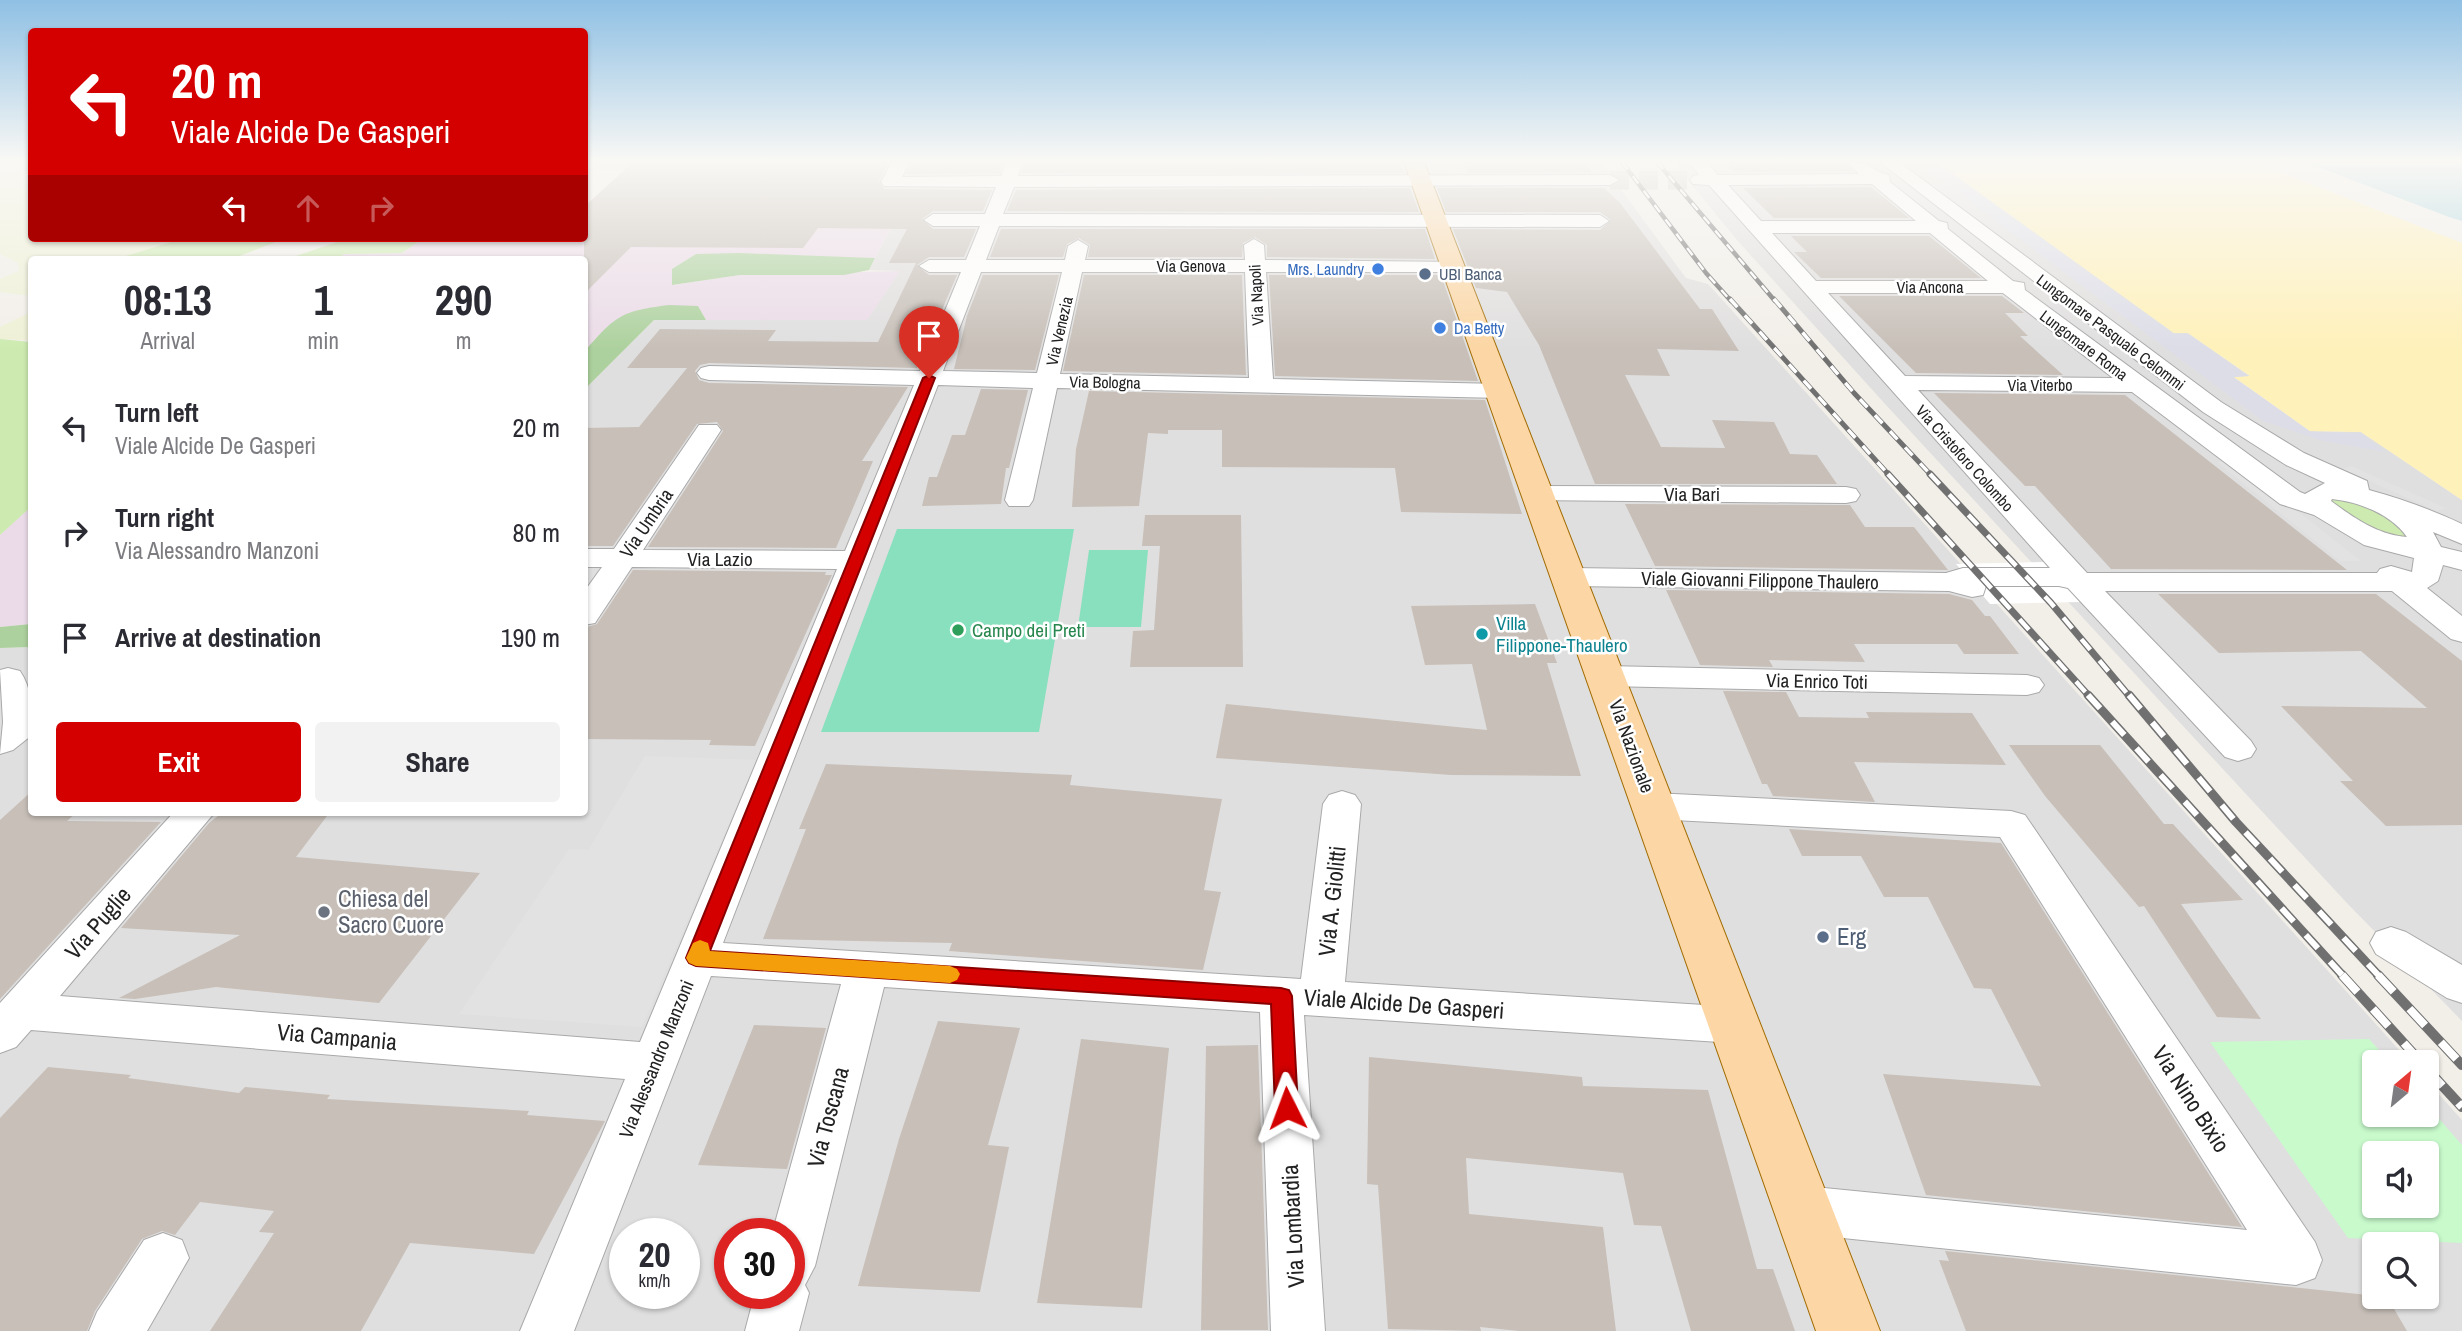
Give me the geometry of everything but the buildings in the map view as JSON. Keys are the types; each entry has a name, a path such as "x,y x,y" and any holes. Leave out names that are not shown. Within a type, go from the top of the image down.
{"main road":[{"name":"Via Nazionale","path":"1438,224 1848,1331"}],"street":[{"name":"Via Alessandro Manzoni","path":"547,1331 990,224"},
{"name":"Via Venezia","path":"1020,500 1084,224"},
{"name":"Via Napoli","path":"1252,224 1261,386"},
{"name":"Via Cristoforo Colombo","path":"1751,224 2079,582 2238,749"},
{"name":"Lungomare Roma","path":"1931,224 2008,287 2290,498 2328,513 2364,536 2391,544 2424,546 2462,561"},
{"name":"Lungomare Pasquale Celommi","path":"1968,224 2184,386 2271,445 2309,466 2404,508"},
{"path":"1754,227 1972,227"},
{"name":"Via Genova","path":"929,266 1454,266"},
{"name":"Via Ancona","path":"1809,287 2050,287"},
{"name":"Via Bologna","path":"709,373 1501,391"},
{"name":"Via Viterbo","path":"1896,383 2184,386"},
{"name":"Via Umbria","path":"588,610 708,430"},
{"name":"Lungomare Pasquale Celommi","path":"2271,445 2328,513 2399,582 2462,632"},
{"path":"2328,513 2317,496 2328,490 2359,495 2404,508 2462,535"},
{"name":"Via Bari","path":"1539,494 1846,495"},
{"path":"2359,495 2400,515 2418,530 2424,546 2427,575 2420,581 2399,582"},
{"name":"Via Lazio","path":"588,558 856,559"},
{"name":"Viale Giovanni Filippone Thaulero","path":"1570,577 1950,582 1973,588 2070,588 2079,582 2399,582"},
{"name":"Via Enrico Toti","path":"1606,676 2027,685"},
{"path":"0,742 21,725 8,678"},
{"name":"Via A. Giolitti","path":"1301,997 1342,804"},
{"name":"Via Nino Bixio","path":"1654,806 2011,824 2295,1260 1804,1210"},
{"name":"Via Puglie","path":"10,1023 192,816"},
{"path":"2391,943 2462,986"},
{"name":"Viale Alcide De Gasperi","path":"696,958 1735,1025"},
{"name":"Via Toscana","path":"802,1218 867,969"},
{"name":"Via Lombardia","path":"1298,1331 1301,997"},
{"name":"Via Campania","path":"10,1023 655,1062"},
{"path":"116,1331 163,1258"},
{"path":"772,1331 778,1309"}],"shaded area":[{"path":"752,224 893,224 875,258 696,254 672,269 673,285 740,275 900,271 867,320 706,320 698,306 598,336 588,348 588,256 342,256 402,253 418,242 588,242 588,238"},
{"path":"893,224 1647,224 1686,278 1708,284 2399,1050 2362,1050 2362,1127 2440,1127 2440,1095 2462,1120 2462,1331 0,1331 0,648 28,647 28,816 588,816 588,386 654,320 866,320 899,271 869,270"},
{"path":"1724,224 2023,224 2174,333 2188,333 2251,377 2235,378 2310,431 2361,432 2462,500 2462,1021 2345,901"},
{"path":"2000,224 2021,224 2173,334 2188,334 2248,376 2233,377 2310,432 2360,433 2386,452 2323,441 2263,421"},
{"path":"2217,462 2235,462 2361,561 2340,561"},
{"path":"2351,466 2446,508 2437,511 2342,469"},
{"path":"28,509 28,624 0,627 0,535"},
{"path":"645,756 756,760 642,1027 459,1014 569,849 588,850"}],"green space":[{"path":"0,224 28,224 28,242 171,242 126,256 28,256 28,296 0,292 0,279 19,271 18,263 0,254"},
{"path":"171,242 276,242 240,256 126,256"},
{"path":"337,242 418,242 402,253 296,256"},
{"path":"696,254 875,258 869,270 844,275 740,275 672,285 672,269"},
{"path":"669,305 698,306 706,320 654,320 588,386 588,348 613,322 640,310"},
{"path":"28,313 28,340 0,339 0,327"},
{"path":"0,339 28,342 28,510 0,535"},
{"path":"2333,496 2380,508 2410,538 2380,536 2332,502"},
{"name":"Campo dei Preti","path":"897,529 1074,529 1039,732 821,732"},
{"path":"1089,550 1148,550 1141,627 1078,627"},
{"path":"28,624 28,647 0,648 0,627"},
{"path":"2369,1039 2379,1050 2362,1050 2362,1127 2440,1127 2440,1120 2462,1145 2462,1243 2439,1242 2439,1232 2362,1232 2362,1239 2348,1238 2210,1042"}],"sand":[{"path":"2023,224 2414,224 2462,243 2462,500 2361,432 2310,431 2234,377 2250,376 2188,333 2174,333"}],"pier":[{"path":"2044,562 2082,602 1990,604 1956,564"}],"railway":[{"path":"1669,224 1731,301"},
{"path":"1710,224 1775,301"},
{"path":"1730,299 1889,475"},
{"path":"1774,299 1854,393 1931,475"},
{"path":"1888,474 2090,697"},
{"path":"1930,474 2051,603 2130,697"},
{"path":"2088,695 2344,977"},
{"path":"2129,695 2236,822 2380,977"},
{"path":"2342,975 2410,1050"},
{"path":"2378,975 2462,1065"},
{"path":"2440,1083 2462,1107"}],"slow traffic":[{"path":"700,948 696,958 950,974"}],"place":[{"name":"Mrs. Laundry","path":"1378,269"},
{"name":"UBI Banca","path":"1425,274"},
{"name":"Da Betty","path":"1440,328"},
{"name":"Campo dei Preti","path":"958,630"},
{"name":"Villa Filippone-Thaulero","path":"1482,634"},
{"name":"Chiesa del Sacro Cuore","path":"324,912"},
{"name":"Erg","path":"1823,937"}],"route":[{"path":"929,378 696,958 1281,996 1287,1108"}]}
